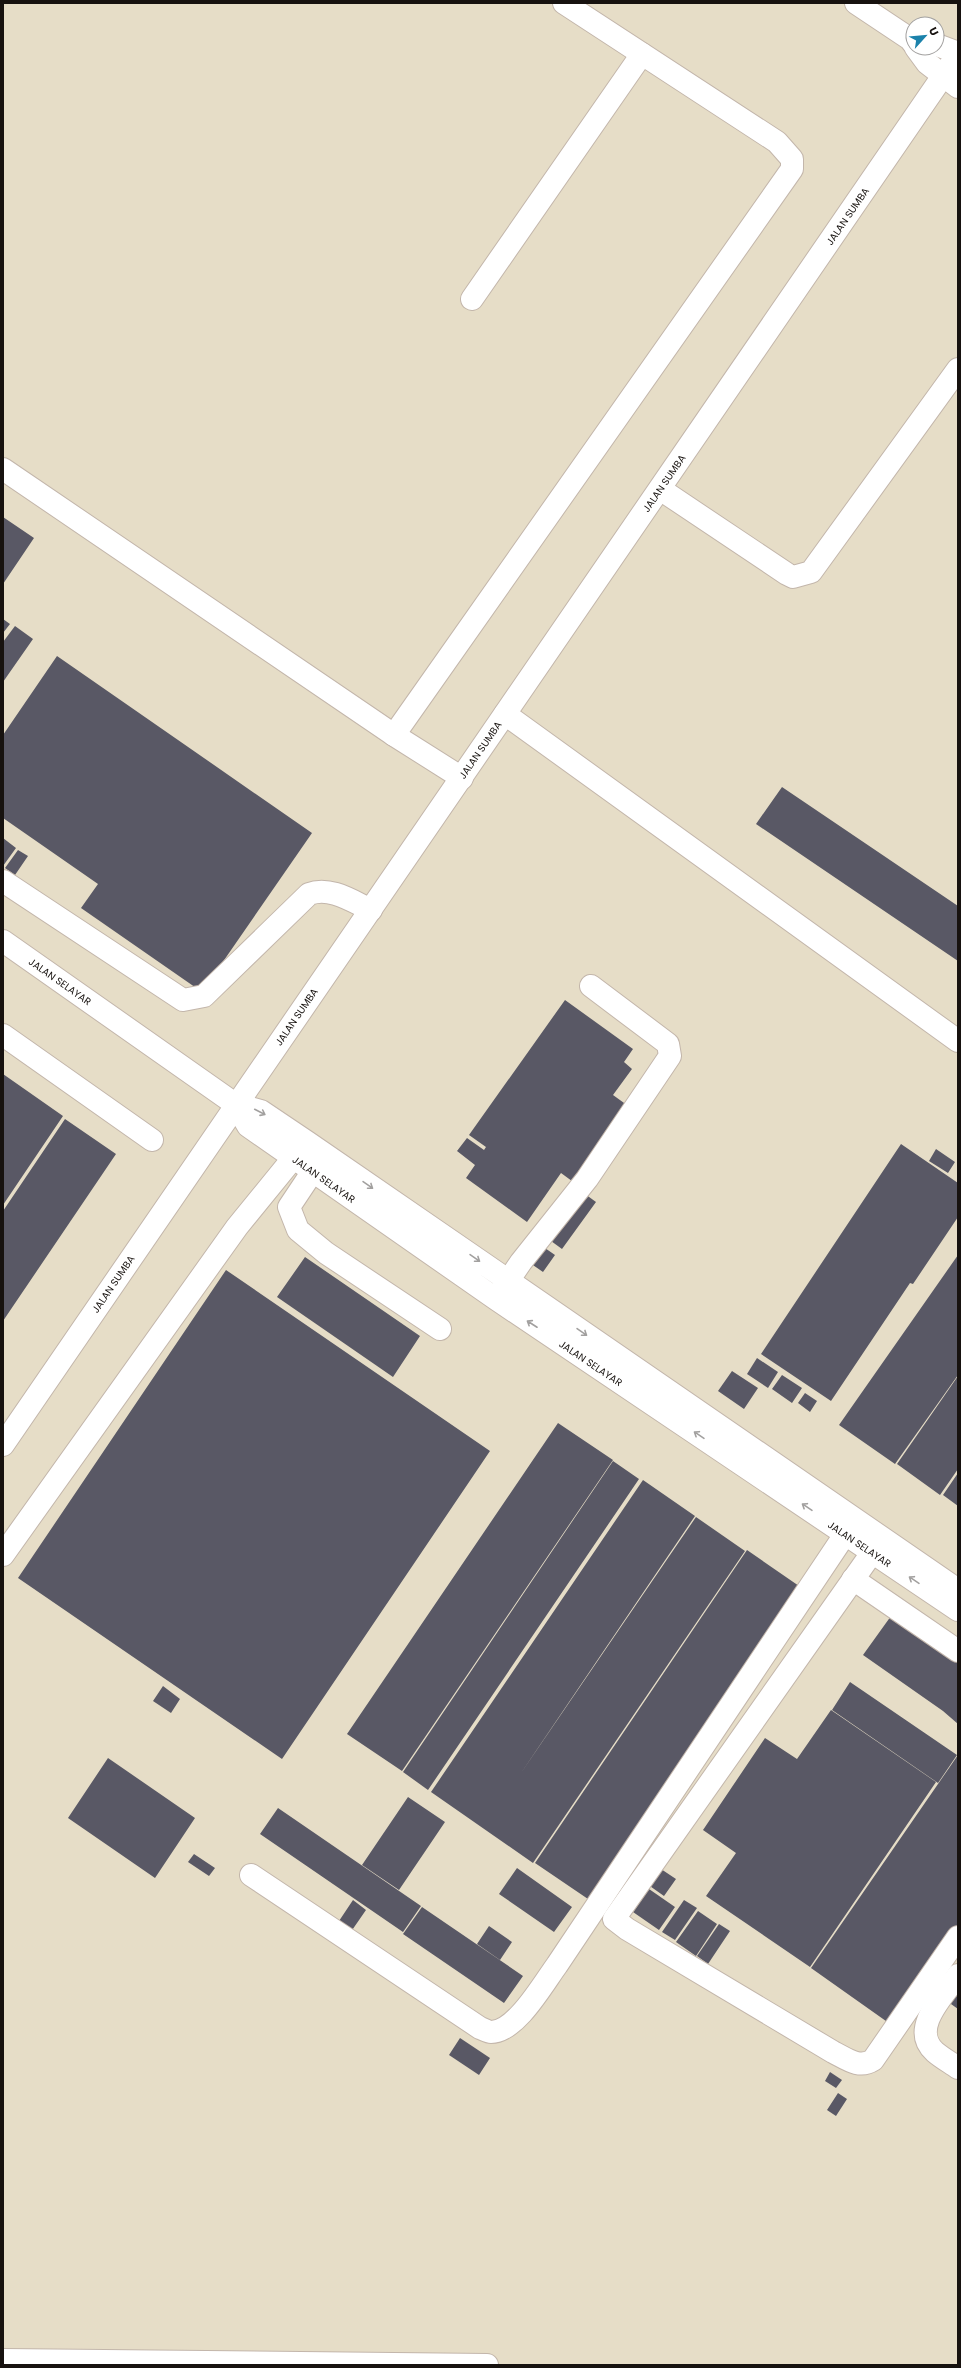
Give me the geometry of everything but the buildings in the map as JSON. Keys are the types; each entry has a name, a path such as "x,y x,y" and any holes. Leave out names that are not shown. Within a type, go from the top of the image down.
{"street":[{"path":"394,736 792,169 792,159 777,142 564,3"},
{"path":"856,3 905,37"},
{"path":"945,48 958,54"},
{"path":"472,299 642,54"},
{"name":"JALAN SUMBA","path":"3,1445 235,1104 371,910 660,489 950,82 958,54"},
{"path":"923,56 927,62 950,82"},
{"path":"660,489 787,574 793,577 811,572 958,369"},
{"path":"3,470 394,736 462,778"},
{"path":"505,714 958,1041"},
{"path":"3,881 183,1000 204,996 309,894 317,891 335,894 371,910"},
{"name":"JALAN SELAYAR","path":"3,942 235,1104 248,1126 301,1150 508,1281 604,1359 952,1596"},
{"path":"496,1300 508,1281 587,1179 670,1056 668,1044 591,986"},
{"path":"3,1035 152,1140"},
{"path":"3,1555 233,1233 301,1150"},
{"name":"JALAN SELAYAR","path":"301,1150 313,1171 496,1300 604,1359"},
{"path":"289,1207 313,1171"},
{"path":"268,1192 289,1207 298,1230 326,1253 440,1329"},
{"path":"251,1875 480,2028 491,2032 503,2029 516,2020 557,1965 850,1527"},
{"path":"877,1545 614,1919 627,1929 833,2052 856,2064 865,2064 877,2053 958,1937"},
{"path":"853,1579 958,1651"},
{"path":"958,1975 926,2022 925,2035 934,2051 958,2068"},
{"path":"3,2360 487,2365"}],"shaded area":[{"path":"3,3 958,3 958,2365 3,2365"}]}
